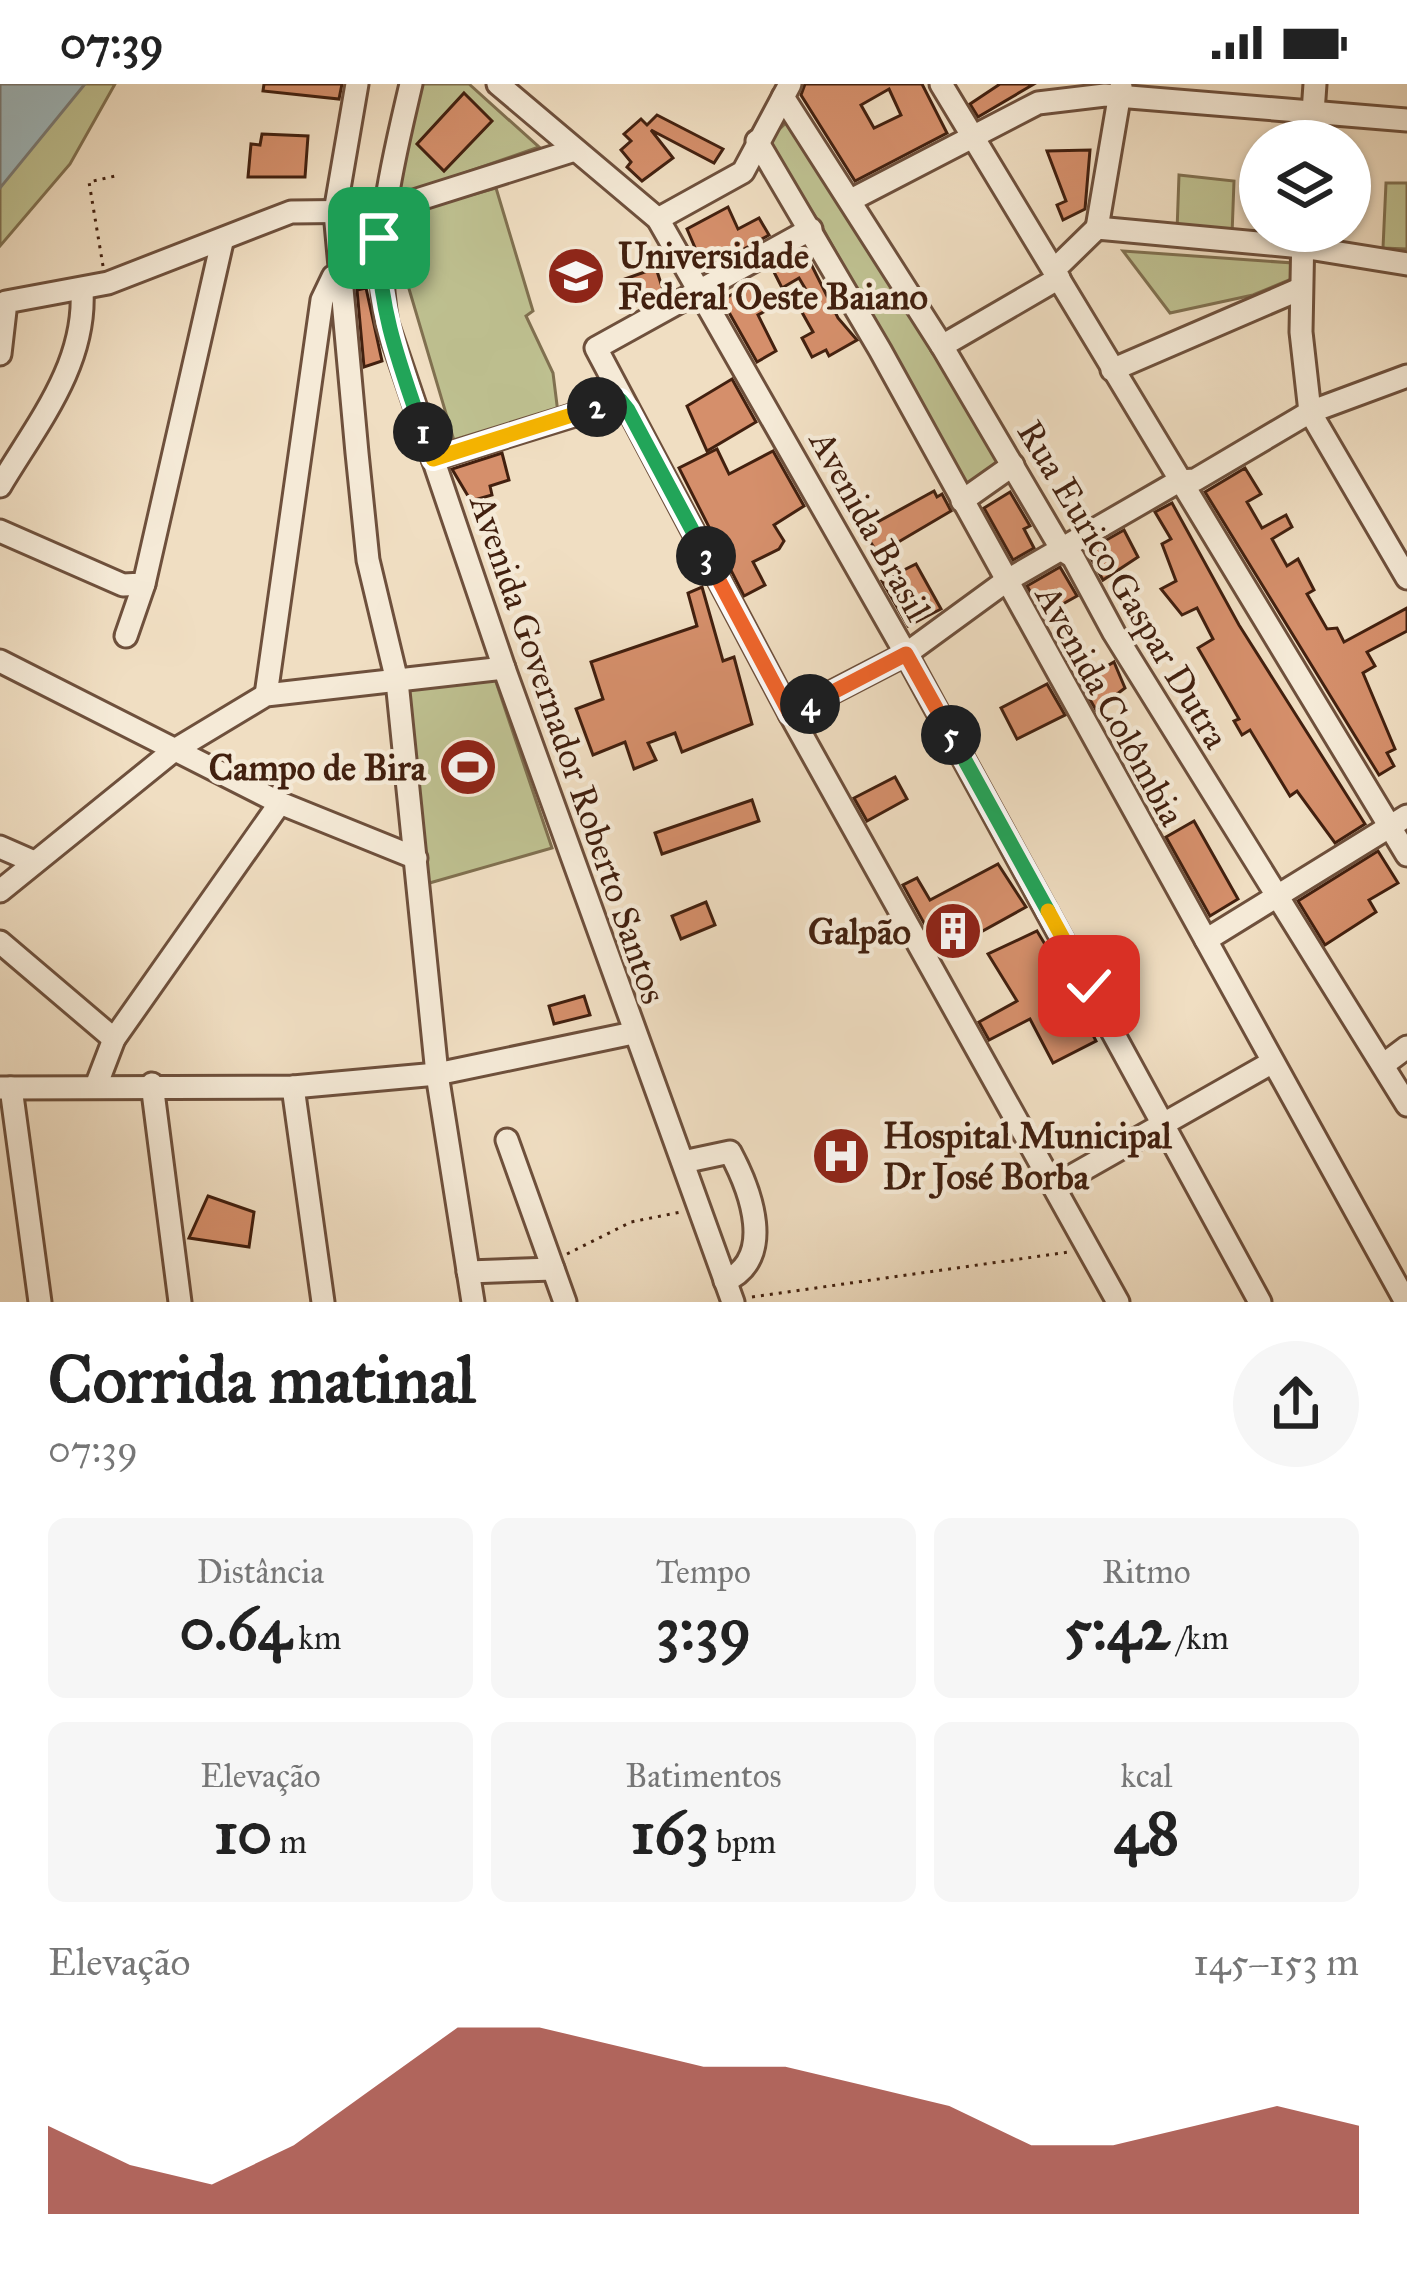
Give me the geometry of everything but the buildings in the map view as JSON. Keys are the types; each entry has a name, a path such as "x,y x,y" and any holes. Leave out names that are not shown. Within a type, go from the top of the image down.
{"street":[{"path":"357,84 334,212 368,560 397,681 437,1074 472,1302"},
{"name":"Avenida Governador Roberto Santos","path":"411,84 382,211 378,272 387,323 504,668 730,1294"},
{"name":"Avenida Brasil","path":"499,84 658,219 906,654 1260,1302"},
{"path":"941,84 1179,481 1399,821 1407,855"},
{"path":"1312,120 1315,84"},
{"path":"851,200 971,136 1036,93 1113,90 1407,120"},
{"path":"1096,228 1112,130 1113,90"},
{"path":"658,219 743,172 787,91"},
{"name":"Rua Eurico Gaspar Dutra","path":"787,91 1062,550 1073,556 1114,633 1407,1105"},
{"name":"Avenida Colômbia","path":"757,140 811,229 1406,1302"},
{"path":"0,354 6,302 108,283 291,212 382,211 575,150"},
{"path":"942,346 1057,273 1081,238 1096,228 1239,236"},
{"path":"811,229 596,348 790,714 1118,1302"},
{"path":"126,636 144,584 222,242"},
{"path":"1302,252 1300,289 1310,412 1407,578"},
{"path":"1357,252 1407,264"},
{"path":"266,695 314,336 333,278 378,272"},
{"path":"1112,370 1300,289"},
{"path":"0,486 73,362 84,325 82,291"},
{"path":"790,714 906,654 1006,581 1179,481 1195,480 1310,412 1407,376"},
{"path":"433,459 620,400"},
{"path":"962,501 1013,464"},
{"path":"0,532 123,585 144,584"},
{"path":"0,661 280,803 416,858"},
{"path":"0,891 173,751 266,695 504,668"},
{"path":"96,1086 114,1039 280,803"},
{"path":"1206,940 1399,821"},
{"path":"0,847 32,861"},
{"path":"0,942 114,1039"},
{"path":"40,1302 5,1088 293,1087 437,1074 633,1033"},
{"path":"1383,1065 1407,1047"},
{"path":"1056,1186 1271,1063"},
{"path":"152,1084 180,1302"},
{"path":"293,1087 323,1302"},
{"path":"507,1139 565,1302"},
{"path":"683,1162 730,1152 742,1173 755,1232 754,1258 730,1294"},
{"path":"468,1272 552,1267"}],"path":[{"path":"108,283 89,182 116,176"},
{"path":"552,1267 588,1240 631,1222 700,1208"},
{"path":"730,1294 1091,1249"}],"green space":[{"path":"61,84 115,84 70,164 0,246 0,167"},
{"path":"419,84 469,84 539,147 395,197"},
{"path":"787,122 1001,459 965,488 821,225 768,147 769,139"},
{"path":"1179,175 1234,181 1232,235 1177,231"},
{"path":"1386,183 1407,183 1407,249 1383,248"},
{"path":"496,188 533,311 526,316 553,373 558,413 455,444 388,218"},
{"path":"1123,251 1293,263 1294,278 1253,295 1170,313"},
{"name":"Campo de Bira","path":"494,676 552,848 426,884 401,687"}],"water":[{"path":"0,84 85,84 0,188"}],"place":[{"name":"Universidade Federal Oeste Baiano","path":"576,276"},
{"name":"Campo de Bira","path":"468,767"},
{"name":"Galpão","path":"953,931"},
{"name":"Hospital Municipal Dr José Borba","path":"841,1156"}],"route":[{"path":"379,238 378,272 387,323 433,459 620,400 790,714 906,654 1089,986"}]}
